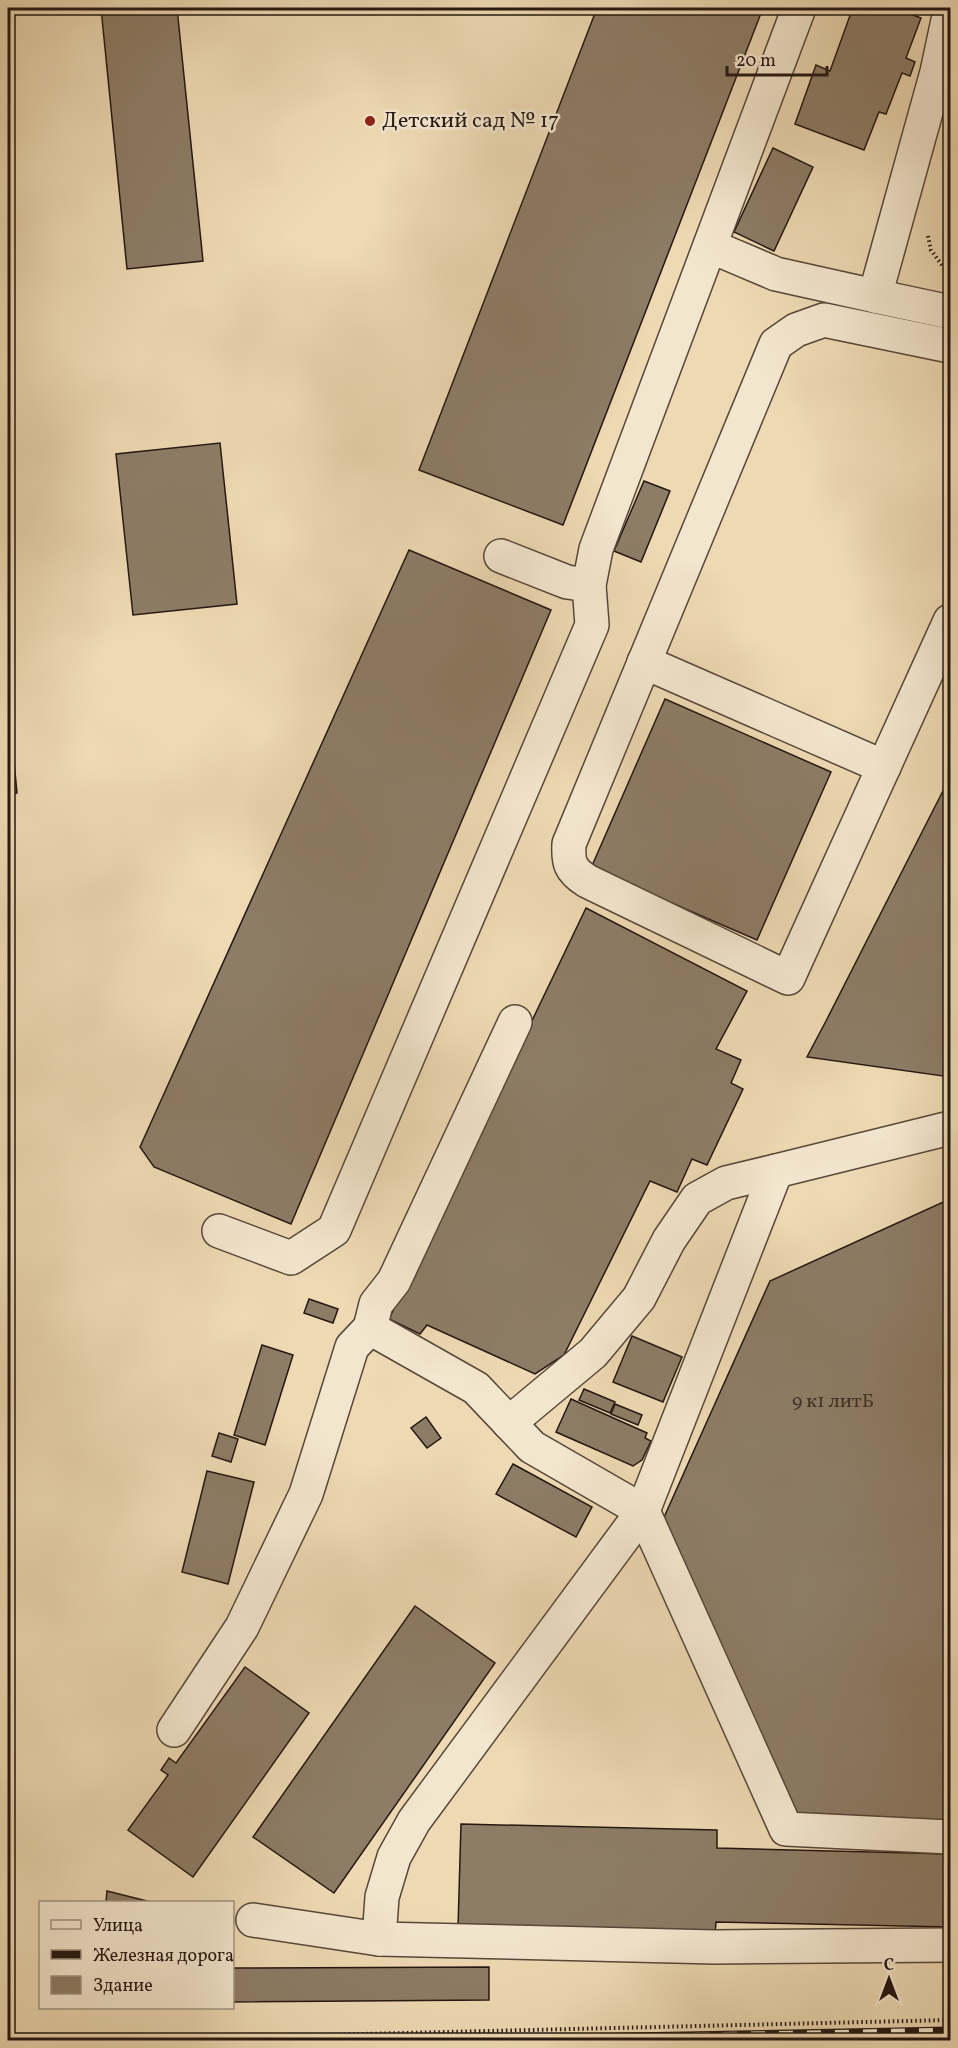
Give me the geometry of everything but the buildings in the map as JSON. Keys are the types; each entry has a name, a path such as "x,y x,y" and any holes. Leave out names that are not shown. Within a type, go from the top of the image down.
{"lane":[{"path":"219,1231 291,1258 334,1230 592,625 590,585 596,549 799,8"},
{"path":"875,296 937,72 951,11"},
{"path":"710,246 776,274 951,312"},
{"path":"951,346 824,320 796,330 776,344 569,844 568,860 576,874 788,978 951,621"},
{"path":"501,556 567,582 590,585"},
{"path":"644,662 884,767"},
{"path":"174,1730 242,1627 282,1545 306,1494 352,1347 370,1328 376,1304 394,1281 515,1022"},
{"path":"509,1423 593,1353 639,1298 669,1240 697,1199 726,1183 951,1128"},
{"path":"379,1939 382,1897 394,1857 414,1821 643,1511 776,1171"},
{"path":"370,1328 476,1388 532,1447 643,1511 786,1829 951,1837"},
{"path":"253,1920 379,1939 715,1947 951,1945"}],"path":[{"path":"110,2040 951,2020"}],"railway":[{"path":"415,2040 950,2030"}],"place":[{"name":"Детский сад № 17","path":"370,121"}]}
